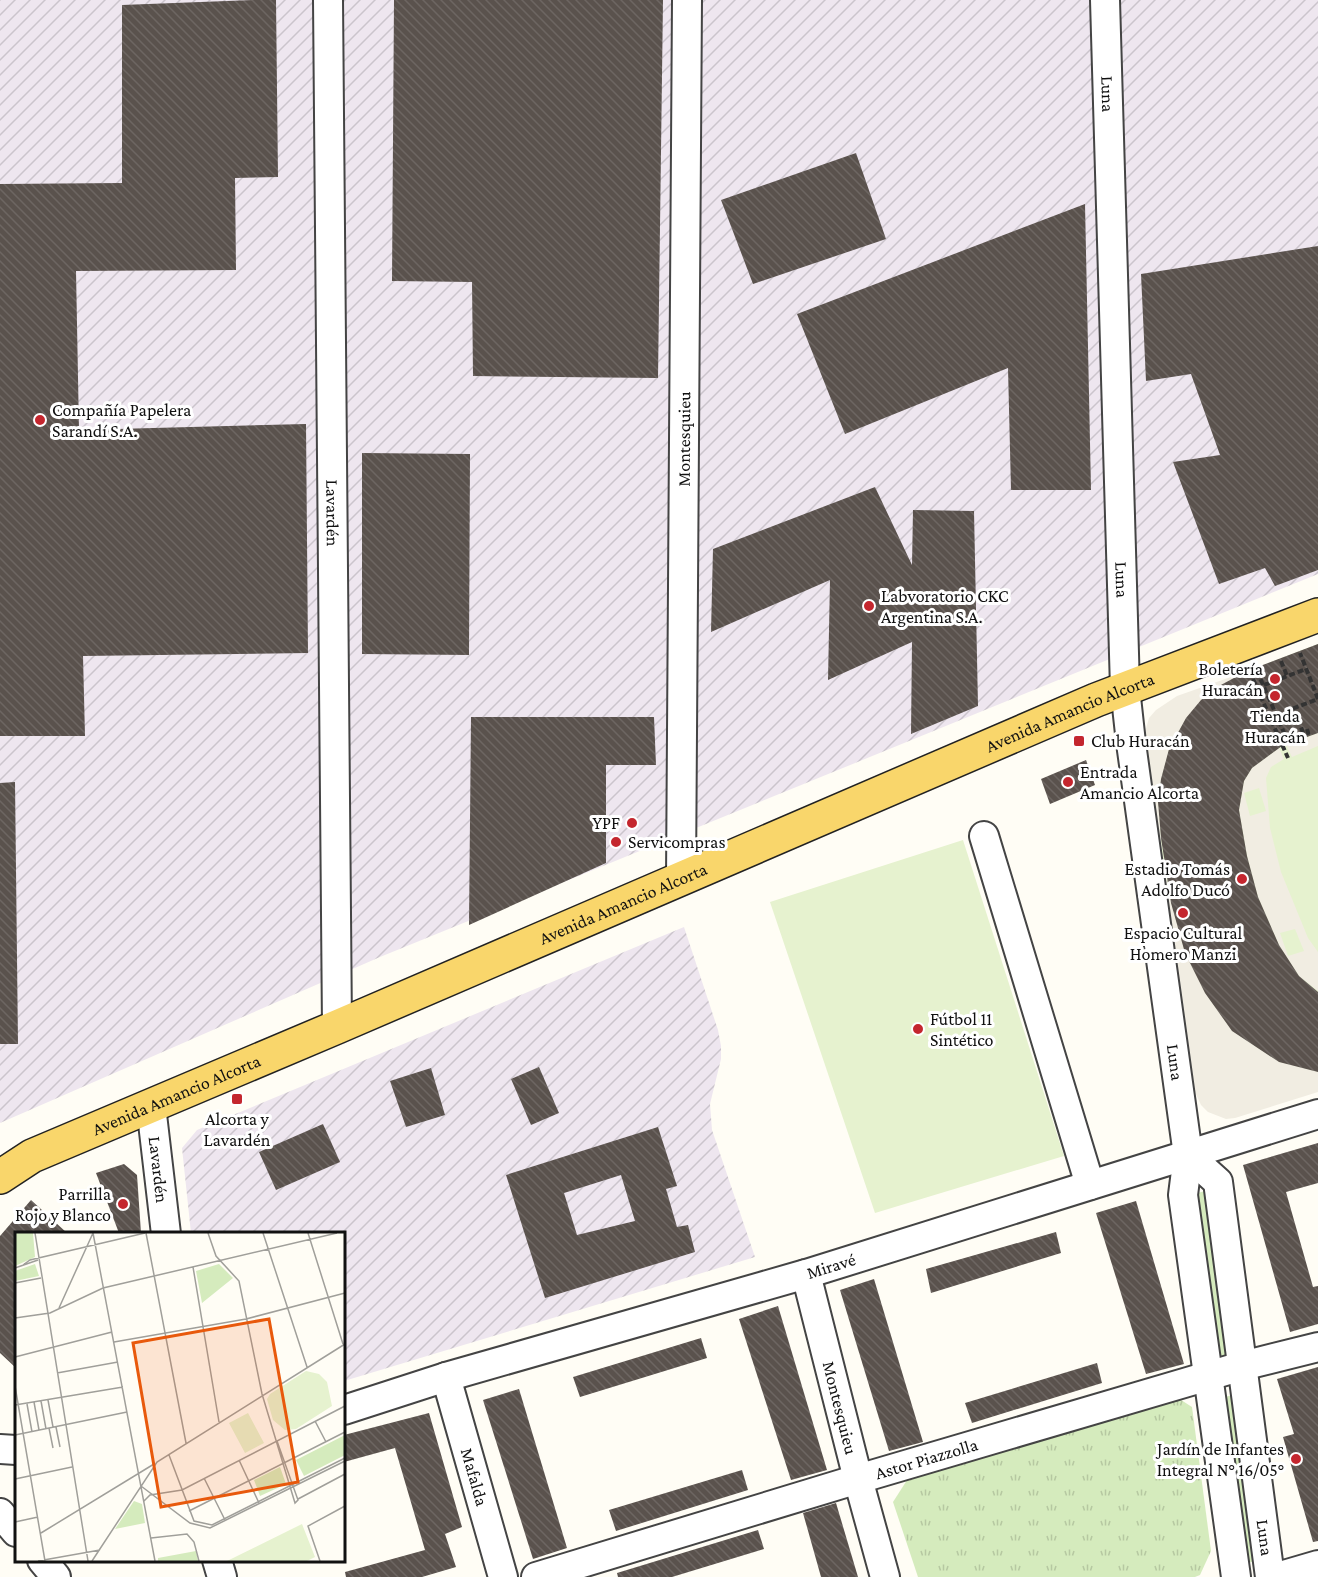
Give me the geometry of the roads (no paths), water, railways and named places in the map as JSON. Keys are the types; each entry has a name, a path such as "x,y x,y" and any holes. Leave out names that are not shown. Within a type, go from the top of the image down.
{"main road":[{"name":"Avenida Amancio Alcorta","path":"0,1177 32,1156 1125,688 1318,615"}],"street":[{"name":"Lavardén","path":"328,0 337,1027"},
{"name":"Montesquieu","path":"681,879 687,0"},
{"name":"Luna","path":"1105,0 1125,688 1188,1155 1183,1195 1236,1577"},
{"path":"984,836 1090,1185"},
{"name":"Lavardén","path":"151,1106 166,1232"},
{"name":"Miravé","path":"345,1410 446,1377 806,1274 1318,1114"},
{"name":"Luna","path":"1188,1155 1218,1182 1270,1577"},
{"path":"0,1168 32,1156"},
{"name":"Montesquieu","path":"806,1274 885,1577"},
{"name":"Astor Piazzolla","path":"536,1577 1242,1366 1318,1347"},
{"name":"Mafalda","path":"446,1377 503,1577"},
{"path":"0,1449 15,1450"},
{"path":"0,1513 15,1531"},
{"path":"44,1562 56,1577"},
{"path":"218,1562 222,1577"},
{"path":"1277,1577 1318,1565"}],"place":[{"name":"Compañía Papelera Sarandí S.A.","path":"40,420"},
{"name":"Labvoratorio CKC Argentina S.A.","path":"869,606"},
{"name":"Boletería Huracán","path":"1275,679"},
{"name":"Tienda Huracán","path":"1275,696"},
{"name":"Club Huracán","path":"1079,741"},
{"name":"Entrada Amancio Alcorta","path":"1068,782"},
{"name":"YPF","path":"632,823"},
{"name":"Servicompras","path":"616,842"},
{"name":"Estadio Tomás Adolfo Ducó","path":"1242,879"},
{"name":"Espacio Cultural Homero Manzi","path":"1183,913"},
{"name":"Fútbol 11 Sintético","path":"918,1029"},
{"name":"Alcorta y Lavardén","path":"237,1099"},
{"name":"Parrilla Rojo y Blanco","path":"123,1204"},
{"name":"Jardín de Infantes Integral N° 16/05°","path":"1296,1459"}]}
